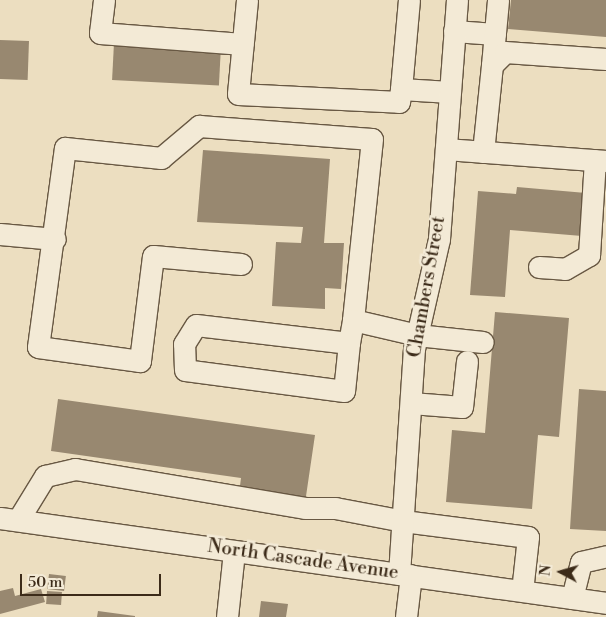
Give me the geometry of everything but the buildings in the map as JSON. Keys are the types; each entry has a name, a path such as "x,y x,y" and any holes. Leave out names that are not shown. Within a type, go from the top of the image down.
{"street":[{"path":"104,0 100,33 243,44"},
{"path":"247,0 238,94 400,102 409,0"},
{"name":"Chambers Street","path":"406,617 403,521 410,404 417,335 437,256 457,0"},
{"path":"483,152 498,0"},
{"path":"454,31 495,34"},
{"path":"492,65 505,52 606,59"},
{"path":"401,89 450,92"},
{"path":"241,264 153,256 140,362 38,347 55,239 65,148 161,158 199,126 372,139 344,391 185,370 184,344 196,325 349,343"},
{"path":"446,149 601,160 589,254 565,269 539,267"},
{"path":"0,234 55,239"},
{"path":"353,320 417,335 483,342"},
{"path":"410,404 462,407 467,362"},
{"path":"9,519 45,476 75,469 403,521 528,537 522,591"},
{"name":"North Cascade Avenue","path":"9,519 572,598 598,607"},
{"path":"227,617 234,551"},
{"path":"572,598 581,562 606,556"}]}
